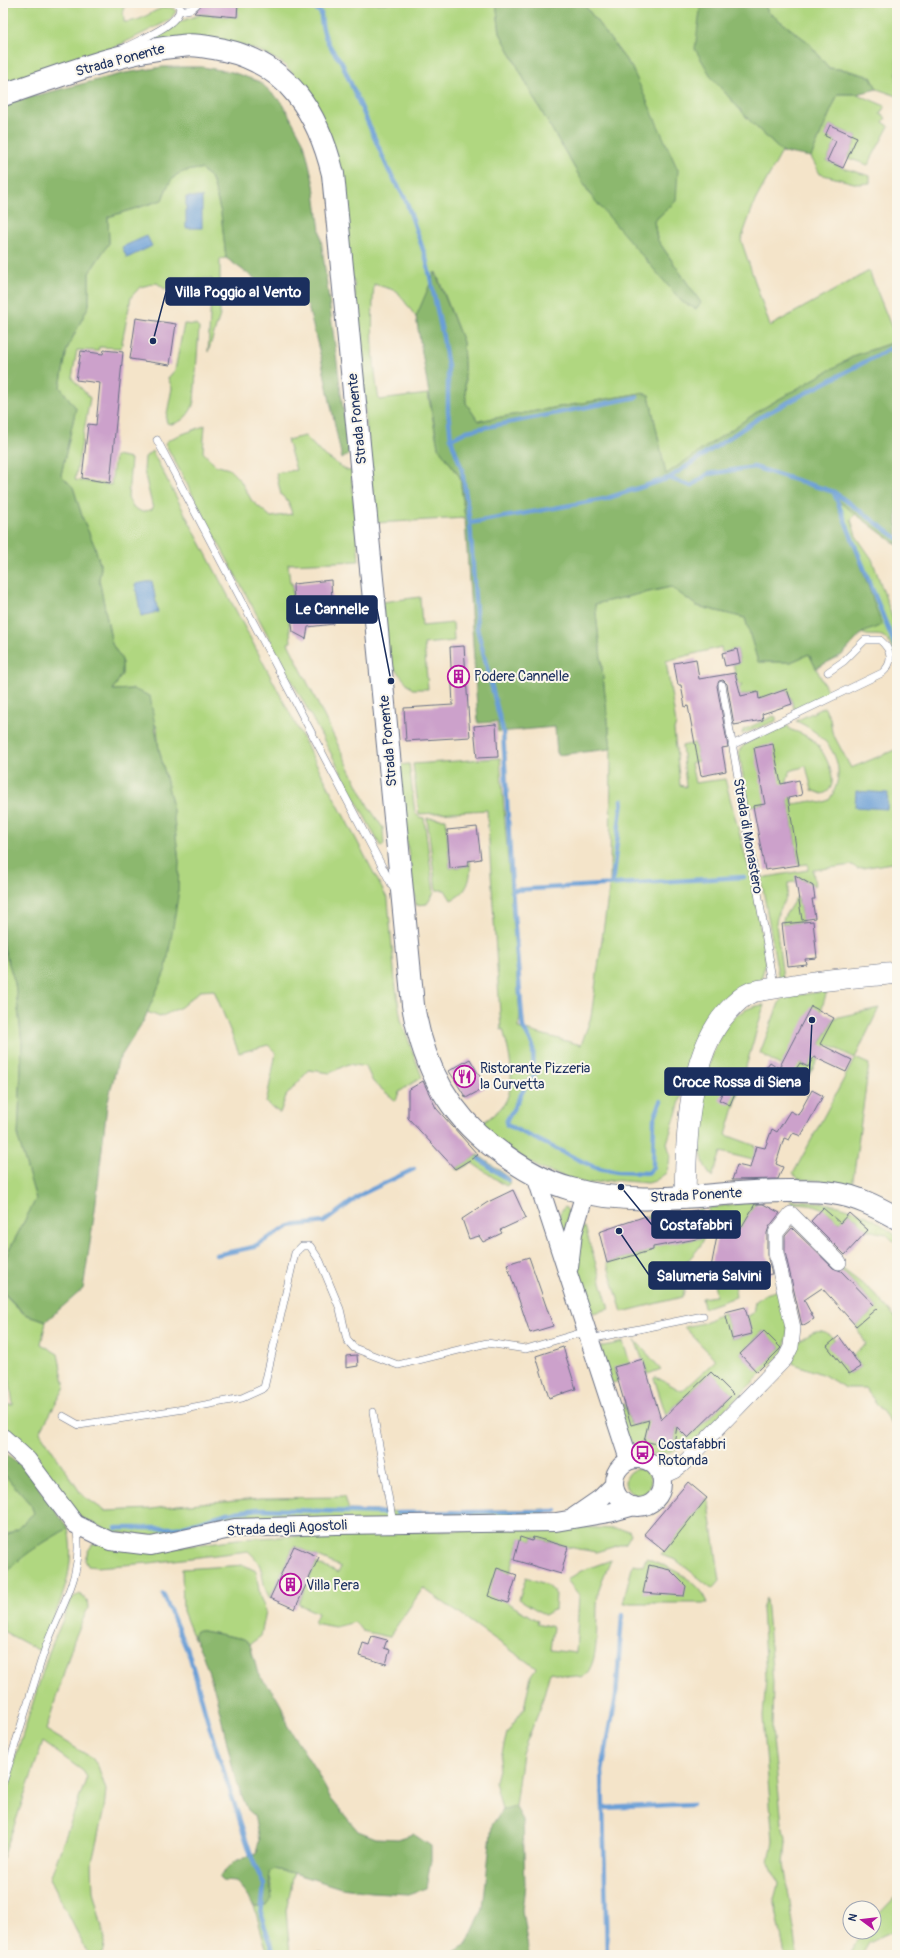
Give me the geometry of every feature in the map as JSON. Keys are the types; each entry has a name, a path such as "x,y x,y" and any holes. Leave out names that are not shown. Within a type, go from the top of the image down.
{"main road":[{"name":"Strada Ponente","path":"3,95 105,62 152,50 192,45 234,52 255,59 270,68 292,89 315,120 327,150 333,174 403,907 416,1022 424,1052 437,1082 457,1112 474,1131 514,1163 536,1176 586,1193 627,1198 685,1197 778,1190 832,1192 875,1206 897,1218"},
{"path":"685,1197 687,1136 692,1096 710,1036 723,1016 737,1001 751,993 775,988 897,973"}],"street":[{"path":"536,1176 629,1460"},
{"path":"569,1276 569,1256 573,1233 586,1193"},
{"path":"568,1521 600,1499 614,1485 619,1468 629,1460 637,1459 652,1463 661,1476 674,1471 682,1465 785,1359 791,1347 793,1328 776,1253 776,1233 791,1214 839,1262"},
{"name":"Strada degli Agostoli","path":"3,1438 27,1460 75,1524 110,1541 151,1546 235,1528 568,1521 634,1506 641,1506 653,1501 661,1490 661,1476"},
{"path":"614,1485 621,1499 634,1506"}],"lane":[{"path":"105,62 113,53 175,20 180,11 180,8 176,3"},
{"path":"180,11 191,9 198,3"},
{"path":"157,440 403,907"},
{"path":"732,745 882,673 888,668 891,662 890,652 880,640 865,640 844,661 828,672"},
{"name":"Strada di Monastero","path":"722,685 775,988"},
{"path":"64,1416 79,1425 184,1409 242,1398 264,1388 295,1253 302,1246 310,1246 320,1261 340,1309 347,1340 354,1348 398,1365 487,1343 526,1349 588,1335 703,1316"},
{"path":"373,1412 393,1525"},
{"path":"3,1783 45,1650 76,1576 79,1543 75,1524"}],"green space":[{"path":"3,3 131,3 123,8 124,22 137,20 162,8 172,8 176,11 170,20 99,55 3,87"},
{"path":"238,3 496,3 500,33 536,102 591,196 701,303 657,239 654,221 676,201 632,68 583,3 701,3 696,49 712,78 751,122 782,152 755,201 741,240 770,326 869,271 897,341 856,355 760,410 666,475 649,395 641,393 478,421 466,403 463,342 436,272 416,317 397,291 374,284 373,342 379,400 428,394 438,447 460,477 465,518 375,523 354,283 298,79 284,64 262,52 239,44 144,41 176,23 202,14 237,17"},
{"path":"496,3 583,3 632,68 678,170 676,201 654,221 657,239 701,303 696,309 682,302 591,196 536,102 500,33"},
{"path":"701,3 764,3 768,12 808,42 829,68 846,70 871,77 877,89 857,94 838,94 811,157 782,152 751,122 712,78 695,49"},
{"path":"764,3 897,3 897,96 877,89 871,77 846,70 829,68 808,42 768,12"},
{"path":"163,67 202,67 232,72 260,82 283,104 304,143 314,185 349,454 342,459 321,358 308,306 286,301 226,258 221,213 212,179 201,169 185,171 175,176 171,180 162,200 108,217 109,243 89,273 89,305 67,349 60,387 76,408 61,475 73,487 101,568 99,579 112,644 122,660 122,674 113,690 133,689 150,696 159,749 172,803 179,862 178,897 166,969 144,1020 118,1061 107,1105 95,1210 83,1289 46,1321 25,1314 3,1292 6,1256 36,1199 18,1138 22,1043 15,983 3,946 3,104 125,73"},
{"path":"838,94 857,94 885,106 880,114 886,118 883,122 889,126 868,165 848,158 857,137 830,125 825,135 836,141 827,161 843,168 870,176 870,183 858,184 820,174 811,157"},
{"path":"201,169 212,179 221,213 226,258 220,259 220,315 208,352 212,279 171,277 166,290 157,283 140,287 131,297 121,348 99,347 98,351 77,350 72,378 90,398 75,480 111,485 115,456 131,459 128,498 133,507 142,512 153,509 144,471 145,457 152,451 388,900 395,981 401,1020 422,1077 399,1092 396,1101 373,1082 366,1067 348,1064 330,1073 309,1070 286,1096 280,1113 266,1103 276,1053 268,1045 239,1053 214,990 200,991 181,1007 160,1017 147,1012 166,969 179,862 172,803 159,749 157,727 133,689 113,690 122,674 122,660 112,644 99,579 101,568 73,487 61,475 76,408 60,387 67,349 89,305 89,273 109,243 108,217 162,200 168,185 175,176 185,171"},
{"path":"435,272 463,342 466,403 478,421 641,393 649,395 666,474 760,410 856,355 897,341 897,545 838,501 882,625 862,633 842,655 816,668 809,654 791,662 758,662 745,618 697,606 671,587 595,604 611,749 557,755 555,727 498,732 497,722 478,723 465,518 460,477 438,447 416,317"},
{"path":"184,324 196,325 199,328 194,402 191,410 182,420 174,424 170,424 167,423 166,419 172,388 168,378 175,370"},
{"path":"205,425 203,452 215,465 229,469 240,480 252,501 271,517 292,514 288,501 281,495 276,473 296,470 287,440 305,436 321,453 348,471 351,470 359,561 288,564 290,583 292,583 293,607 288,608 291,642 288,643 368,806 383,828 384,845 381,847 165,443 173,438"},
{"path":"838,500 856,514 851,519 856,536 872,559 897,631 897,660 894,662 894,655 885,638 879,635 867,635 862,633 881,625"},
{"path":"671,587 697,606 745,618 758,662 791,662 809,654 829,694 795,711 787,689 777,693 782,708 774,706 761,710 757,692 731,698 743,684 738,685 733,664 740,663 737,649 722,653 721,647 666,661 676,724 674,730 680,785 686,787 682,746 695,743 698,761 691,763 695,783 725,779 753,885 766,962 761,979 753,983 691,1066 667,1143 670,1154 666,1173 655,1181 648,1183 613,1180 588,1184 541,1169 477,1128 501,1108 510,1090 511,1080 508,1048 503,1029 501,1030 487,810 419,814 413,764 500,758 520,1017 518,1028 581,1045 591,1017 610,882 611,749 595,604"},
{"path":"420,597 422,626 453,623 454,641 424,644 428,689 412,689 387,660 382,602"},
{"path":"824,707 830,718 832,732 851,768 897,749 897,862 857,869 853,865 813,870 815,886 806,880 788,883 787,895 776,924 783,978 779,979 761,878 808,870 808,864 799,865 788,799 748,807 739,751 747,743 754,739 776,729 788,726 791,730 804,735 816,743 828,762 832,778 832,785 828,791 822,794 812,790 806,766 790,771 787,781 793,804 813,801 821,803 829,800 835,787 838,775 837,764 833,753 827,743 818,734 796,721"},
{"path":"774,716 776,717 776,721 742,734 743,730"},
{"path":"409,764 415,813 419,817 424,818 434,893 427,904 416,905 403,816 398,765"},
{"path":"427,818 446,819 450,868 468,866 468,861 470,860 468,884 457,897 451,900 445,890 436,890"},
{"path":"796,898 798,898 803,922 782,924 784,917"},
{"path":"3,946 15,983 22,1043 18,1138 36,1199 6,1256 3,1290"},
{"path":"827,991 821,1011 786,1056 808,1067 834,1018 879,1008 855,1058 827,1044 806,1081 760,1053 779,1003 785,997"},
{"path":"764,1005 726,1135 756,1146 753,1160 721,1152 712,1177 704,1164 700,1145 699,1123 706,1076 721,1035 729,1022 745,1010"},
{"path":"855,1058 869,1064 852,1187 835,1182 798,1179 793,1174"},
{"path":"478,1155 510,1178 509,1184 506,1186 472,1163 458,1170 455,1169"},
{"path":"790,1200 819,1202 847,1208 861,1213 885,1227 897,1237 897,1245 886,1234 868,1230 849,1213 840,1223 823,1209 808,1204 792,1203"},
{"path":"757,1201 742,1228 719,1226 717,1220 710,1222 708,1208"},
{"path":"565,1207 568,1211 565,1246 559,1220 561,1210"},
{"path":"697,1210 701,1210 704,1238 702,1243 686,1263 682,1273 684,1291 682,1297 622,1312 607,1263 653,1250 646,1216 666,1212 671,1243 702,1238"},
{"path":"585,1227 609,1309 593,1313 578,1272 575,1257 582,1228"},
{"path":"836,1264 873,1292 897,1319 897,1431 865,1388 845,1388 824,1375 792,1363 797,1343 812,1333 820,1332 835,1339 828,1346 849,1374 861,1367 853,1355 866,1344 856,1326 877,1308"},
{"path":"709,1266 732,1270 736,1297 704,1308 702,1298 716,1296 714,1282 706,1283 705,1272"},
{"path":"780,1290 788,1330 784,1351 689,1446 686,1444 677,1449 660,1454 651,1454 636,1447 625,1431 618,1406 624,1404 631,1425 649,1420 673,1447 677,1427 688,1438 733,1394 711,1372 666,1415 654,1378 656,1377 682,1391 716,1360 684,1327 703,1323 725,1312 732,1339 751,1334 747,1317 753,1313 755,1302 765,1294","holes":["763,1331 781,1348 757,1371 740,1354"]},
{"path":"3,1293 24,1314 46,1321 41,1344 58,1354 65,1387 40,1432 82,1495 105,1511 152,1509 177,1505 260,1498 345,1497 349,1510 414,1512 546,1509 544,1515 155,1536 112,1532 78,1516 31,1451 3,1430 3,1405 13,1405 3,1332"},
{"path":"635,1340 661,1369 648,1374"},
{"path":"623,1342 630,1363 614,1368 618,1382 611,1383 600,1347"},
{"path":"3,1452 24,1467 68,1528 17,1562 3,1577 3,1537 17,1529 34,1513 31,1505 3,1473"},
{"path":"638,1469 647,1473 651,1482 647,1491 638,1495 629,1491 625,1482 629,1473"},
{"path":"3,1473 31,1505 34,1513 17,1529 3,1537"},
{"path":"708,1497 720,1581 713,1589 676,1560 661,1555"},
{"path":"582,1527 629,1530 631,1534 626,1543 596,1552 568,1547 533,1537 532,1541 520,1538 510,1573 497,1568 508,1603 538,1621 537,1623 553,1627 550,1650 576,1653 579,1595 567,1580 581,1571 611,1560 599,1589 597,1599 595,1649 593,1661 589,1671 582,1678 550,1672 540,1709 522,1753 515,1806 502,1810 495,1781 507,1733 524,1708 531,1675 536,1668 423,1588 389,1637 362,1631 355,1622 335,1627 314,1623 318,1613 298,1604 316,1563 338,1573 341,1567 294,1546 270,1598 264,1586 259,1563 248,1551 150,1563 96,1567 88,1566 85,1560 92,1545 99,1544 152,1551 237,1539 338,1534"},
{"path":"68,1528 70,1561 68,1576 59,1606 40,1651 3,1631 3,1580 8,1569 15,1563 43,1543"},
{"path":"646,1558 682,1575 698,1587 708,1603 623,1603 633,1564 643,1566"},
{"path":"244,1565 256,1571 260,1597 266,1611 261,1636 250,1644 244,1639 198,1630 193,1636 183,1611 182,1569"},
{"path":"526,1577 545,1584 556,1594 555,1609 545,1615 519,1599"},
{"path":"79,1594 87,1600 88,1608 74,1640 46,1730 92,1758 98,1766 106,1790 104,1809 92,1862 93,1891 105,1939 102,1955 88,1954 50,1879 87,1777 83,1771 43,1742 3,1858 3,1797 49,1652 72,1598"},
{"path":"766,1598 773,1682 772,1730 782,1823 786,1843 784,1864 798,1955 785,1955 774,1900 778,1884 769,1862 773,1841 763,1717 766,1678 762,1608"},
{"path":"198,1630 244,1639 250,1644 258,1674 274,1693 283,1709 287,1725 317,1772 331,1799 358,1831 376,1838 398,1839 413,1834 431,1846 431,1860 426,1888 409,1894 372,1892 341,1888 294,1873 273,1869 269,1873 272,1898 266,1906 254,1906 236,1881 222,1880 219,1877 235,1861 256,1854 259,1840 254,1815 248,1810 236,1782 215,1691 202,1653 193,1636"},
{"path":"515,1806 523,1820 525,1885 522,1910 529,1955 449,1955 467,1944 483,1908 492,1825 502,1810"},
{"path":"273,1869 294,1873 286,1911 290,1954 288,1955 268,1955 254,1906 266,1906 272,1886 269,1873"},
{"path":"897,1895 897,1929 882,1936 882,1911"},
{"path":"858,1940 873,1940 869,1942 863,1952 865,1955 848,1955"},
{"path":"320,1952 327,1955 288,1955 290,1954"}],"water":[{"path":"186,197 202,197 202,228 186,228"},
{"path":"147,236 152,246 127,258 122,247"},
{"path":"152,581 158,612 141,616 135,584"},
{"path":"856,791 888,793 887,809 855,807"}],"building":[{"path":"203,3 238,3 237,17 194,13"},
{"path":"830,125 857,137 843,168 827,161 836,141 825,136"},
{"path":"136,318 176,324 170,365 130,359"},
{"path":"104,350 123,352 110,483 82,478 88,424 96,425 100,383 76,380 81,351 103,354"},
{"path":"331,580 333,624 308,627 306,639 293,632 290,609 294,609 293,584"},
{"name":"Podere Cannelle","path":"464,646 470,737 406,741 404,708 453,705 450,647"},
{"path":"737,649 740,663 725,666 722,653"},
{"path":"696,659 699,679 735,673 741,696 758,692 759,699 787,689 792,704 762,714 763,720 734,725 727,684 723,680 719,681 717,686 728,747 722,748 726,771 701,776 688,706 685,707 681,685 678,685 674,663"},
{"path":"496,724 498,757 477,758 474,726"},
{"path":"773,744 781,784 799,780 802,795 788,798 799,865 765,870 753,806 765,804 754,748"},
{"path":"477,827 481,859 468,861 468,866 450,868 447,830"},
{"path":"795,875 813,886 815,899 812,899 815,918 802,920"},
{"path":"813,921 817,958 805,959 806,964 787,966 782,924"},
{"path":"811,1006 834,1018 820,1044 852,1060 846,1072 814,1057 808,1067 800,1063 782,1090 761,1075 770,1062 779,1068"},
{"name":"Ristorante Pizzeria la Curvetta","path":"470,1059 486,1087 466,1098 449,1071"},
{"path":"423,1081 436,1108 478,1155 455,1169 408,1118 408,1090"},
{"path":"724,1089 735,1093 730,1105 719,1100"},
{"path":"812,1090 823,1096 801,1136 793,1133 789,1140 784,1138 776,1164 783,1167 778,1179 732,1180 737,1165 750,1168 756,1146 765,1148 772,1129 777,1132 790,1111 798,1115"},
{"path":"513,1190 526,1218 500,1230 502,1233 483,1242 479,1236 469,1239 462,1219 488,1202"},
{"path":"755,1204 763,1204 780,1213 769,1227 767,1233 767,1255 772,1274 708,1283 719,1226 741,1228"},
{"path":"823,1208 840,1223 849,1213 868,1230 845,1255 811,1221"},
{"path":"697,1210 702,1238 653,1247 653,1250 607,1263 599,1232 646,1216 646,1219"},
{"path":"792,1228 833,1268 841,1271 877,1308 856,1326 822,1288 804,1300 814,1319 802,1326 785,1252 785,1236"},
{"path":"529,1257 553,1326 530,1333 507,1264"},
{"path":"745,1307 752,1334 732,1339 725,1312"},
{"path":"764,1331 781,1348 757,1372 740,1354"},
{"path":"839,1336 861,1367 849,1374 827,1346"},
{"path":"563,1347 576,1389 549,1398 536,1356"},
{"path":"357,1355 358,1366 346,1368 346,1356"},
{"path":"643,1359 661,1420 711,1372 733,1394 688,1438 677,1427 673,1448 644,1441 649,1420 631,1425 614,1367"},
{"path":"688,1482 707,1498 665,1551 644,1534"},
{"path":"520,1537 532,1541 533,1537 568,1547 561,1574 514,1560"},
{"name":"Villa Pera","path":"294,1546 319,1557 295,1609 270,1598"},
{"path":"649,1565 670,1570 686,1586 684,1596 643,1593"},
{"path":"497,1568 517,1575 508,1603 488,1596"},
{"path":"372,1636 387,1640 384,1648 390,1650 386,1664 359,1656 363,1643 369,1645"}],"waterway":[{"path":"309,3 321,13 322,26 326,39 341,61 389,171 405,198 426,258 443,337 448,367 448,411 451,439 462,470 470,523 477,628 503,731 512,890 523,1027 533,1046 534,1077 528,1082 506,1122 507,1125 594,1167 617,1172 649,1173 653,1167 654,1119 661,1101"},
{"path":"470,523 605,499 669,478 762,416 897,345"},
{"path":"451,439 467,431 637,397"},
{"path":"669,478 691,486 708,474 754,467 834,492 897,538"},
{"path":"834,493 897,651"},
{"path":"612,884 622,800"},
{"path":"512,890 744,877"},
{"path":"479,1159 508,1180"},
{"path":"216,1255 253,1247 290,1226 324,1222 362,1194 414,1169"},
{"path":"116,1528 177,1528 228,1513 259,1509 386,1513"},
{"path":"397,1513 556,1511"},
{"path":"163,1594 190,1657 210,1729 253,1861 264,1885 261,1916 275,1955"},
{"path":"607,1955 602,1770 616,1697 622,1615"},
{"path":"603,1808 692,1804"}],"place":[{"name":"Villa Poggio al Vento","path":"153,341"},
{"name":"Podere Cannelle","path":"459,676"},
{"name":"Le Cannelle","path":"391,681"},
{"name":"Croce Rossa di Siena","path":"812,1020"},
{"name":"Ristorante Pizzeria la Curvetta","path":"465,1076"},
{"name":"Costafabbri","path":"621,1187"},
{"name":"Salumeria Salvini","path":"619,1231"},
{"name":"Costafabbri Rotonda","path":"643,1452"},
{"name":"Villa Pera","path":"291,1585"}]}
